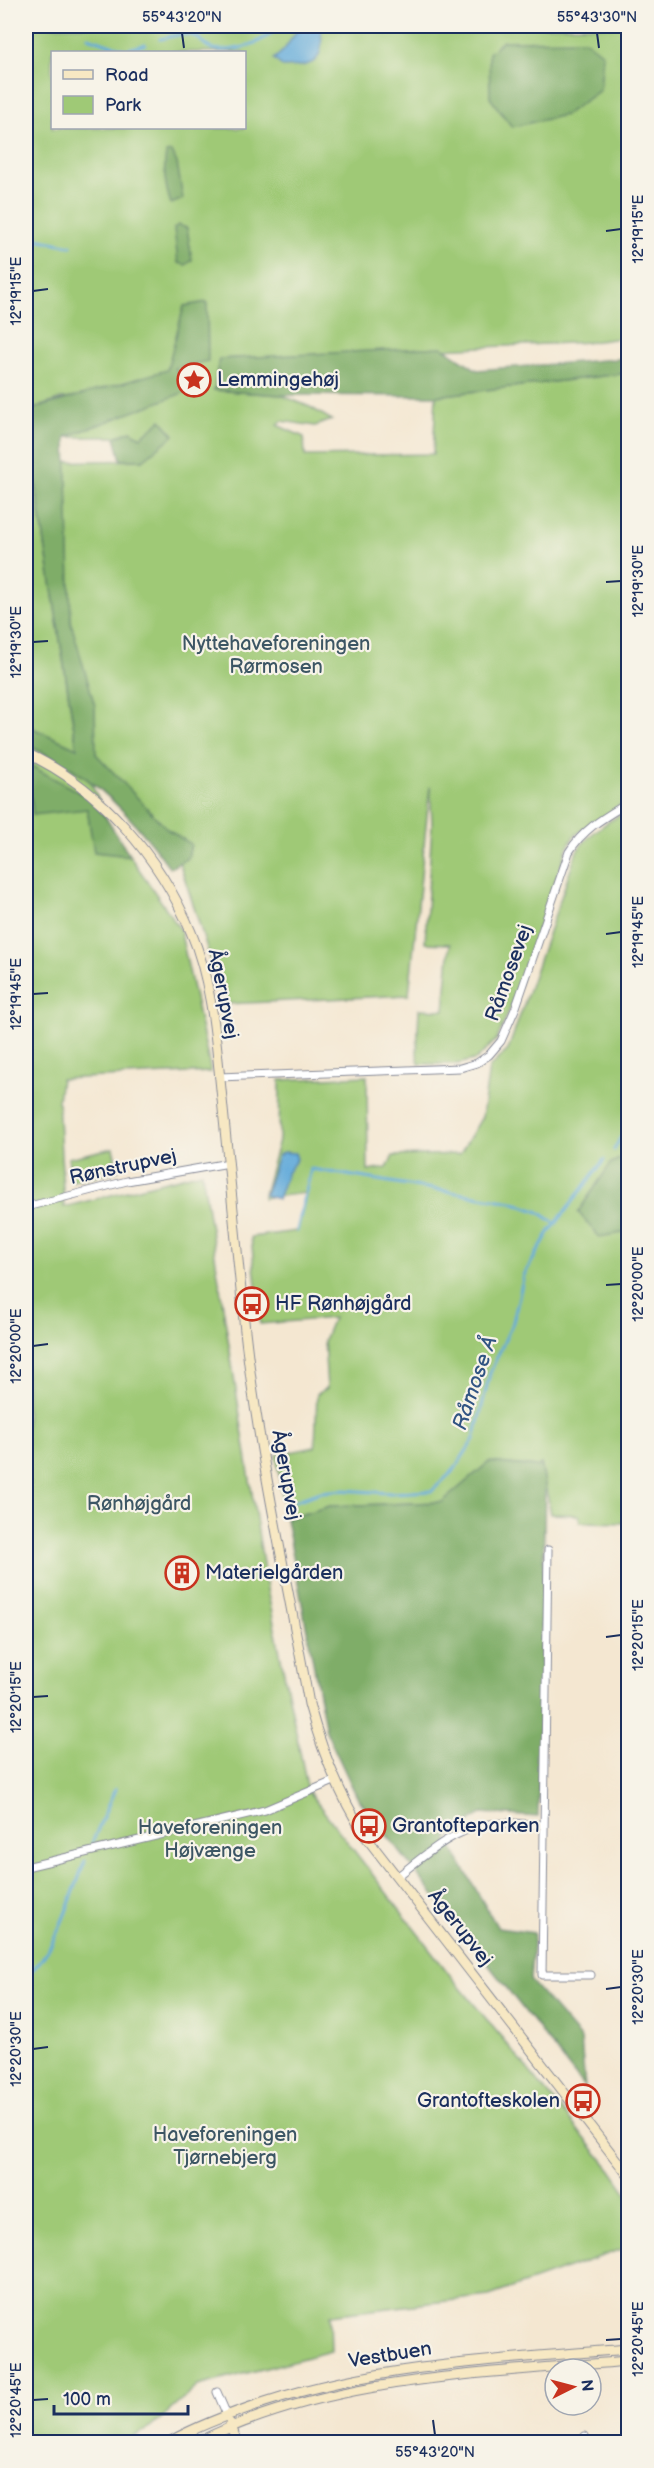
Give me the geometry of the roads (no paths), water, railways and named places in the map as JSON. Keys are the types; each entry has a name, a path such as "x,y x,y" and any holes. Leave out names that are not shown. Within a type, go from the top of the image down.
{"street":[{"name":"Ågerupvej","path":"26,753 59,772 91,795 140,845 164,879 191,933 203,967 219,1077 253,1392 309,1704 319,1742 334,1781 366,1837 628,2175"},
{"name":"Råmosevej","path":"219,1077 460,1068 477,1063 489,1055 501,1041 516,1007 569,852 578,838 596,822 628,803"},
{"name":"Rønstrupvej","path":"26,1207 127,1181 229,1163"},
{"path":"548,1550 542,1974 591,1975"},
{"path":"26,1867 265,1810 334,1781"},
{"path":"397,1877 462,1831 483,1825 503,1823 544,1825"},
{"name":"Vestbuen","path":"169,2442 227,2415 308,2388 371,2374 426,2366 628,2349"},
{"name":"Vestbuen","path":"198,2442 231,2427 309,2401 370,2386 628,2361"},
{"path":"217,2392 237,2442"}],"water":[{"path":"300,26 321,27 322,39 319,55 310,63 283,67 274,59 284,50"},
{"path":"283,1152 295,1153 297,1159 287,1173 278,1199 265,1195 278,1156"}],"waterway":[{"path":"160,39 186,34 196,37 210,48 222,50 240,48 258,42 278,26"},
{"path":"88,37 126,50 145,44"},
{"path":"26,237 71,246"},
{"name":"Råmose Å","path":"614,1150 621,1137 628,1143"},
{"name":"Råmose Å","path":"295,1501 321,1492 342,1490 390,1493 432,1491 454,1470 474,1439 490,1373 513,1322 524,1275 548,1234 604,1160"},
{"path":"297,1231 311,1169 512,1202 539,1212 556,1224"},
{"name":"Råmose Å","path":"92,1843 115,1789"},
{"name":"Råmose Å","path":"26,1975 36,1966 54,1939 85,1861"}],"place":[{"name":"Lemmingehøj","path":"194,380"},
{"name":"HF Rønhøjgård","path":"252,1304"},
{"name":"Materielgården","path":"182,1573"},
{"name":"Grantofteparken","path":"369,1826"},
{"name":"Grantofteskolen","path":"583,2101"}],"park label":[{"name":"Nyttehaveforeningen Rørmosen","path":"276,656"},
{"name":"Rønhøjgård","path":"139,1504"},
{"name":"Haveforeningen Højvænge","path":"210,1840"},
{"name":"Haveforeningen Tjørnebjerg","path":"225,2146"}]}
